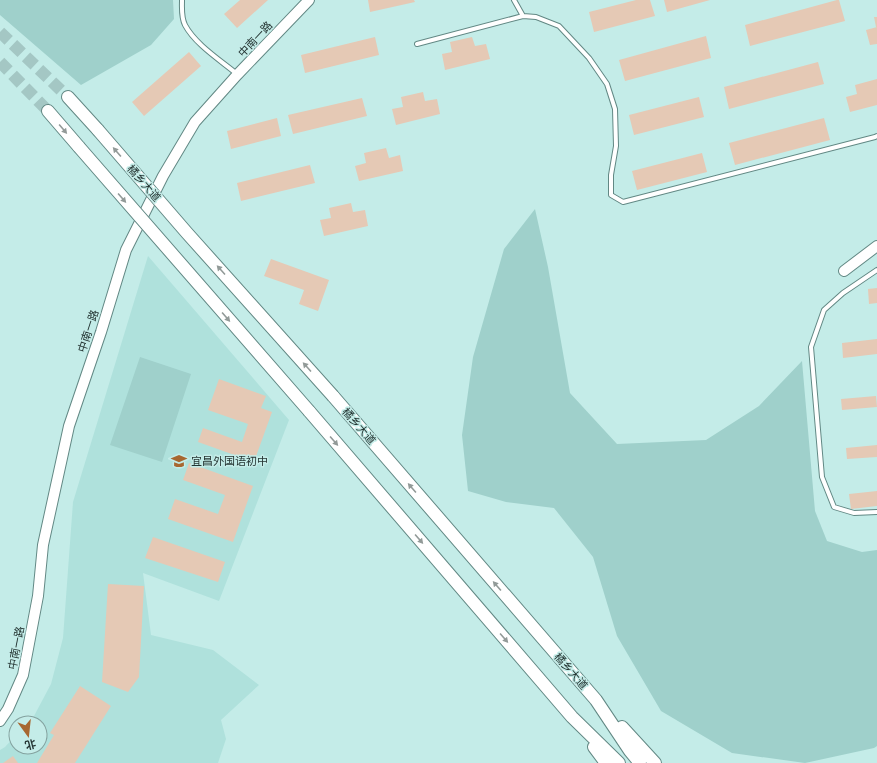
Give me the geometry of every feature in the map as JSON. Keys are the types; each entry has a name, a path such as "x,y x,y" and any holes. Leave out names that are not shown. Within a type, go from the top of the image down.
{"main road":[{"name":"橘乡大道","path":"68,97 334,396 596,700 630,751 640,763"},
{"path":"48,111 309,411 572,717 606,763"},
{"path":"596,700 655,763"},
{"path":"572,717 619,763"}],"street":[{"name":"中南一路","path":"0,721 8,709 23,675 38,596 43,545 70,426 126,250 163,176 196,122 237,75 308,0"},
{"path":"844,271 877,246"}],"lane":[{"path":"182,0 184,24 193,38 237,75"},
{"path":"514,0 522,16"},
{"path":"417,44 522,16 536,17 559,26 589,58 607,84 615,108 616,146 611,175 611,195 623,202 877,136"},
{"path":"877,270 843,293 824,310 811,347 822,477 834,508 854,514 877,512"}],"shaded area":[{"path":"0,0 173,0 174,19 151,45 81,85 0,15"},
{"path":"535,209 548,267 570,393 617,444 706,440 759,406 802,361 815,511 827,541 862,552 877,550 877,746 874,748 805,763 732,753 661,711 617,636 593,557 554,508 506,502 468,491 462,435 473,357 504,249"},
{"path":"148,256 289,420 219,601 143,573 151,635 213,650 259,685 221,720 226,739 218,763 0,763 0,750 8,744 8,755 48,755 48,715 35,715 51,684 63,638 73,502"},
{"path":"140,357 191,374 162,462 110,445"}],"building":[{"path":"240,0 268,0 237,28 224,14"},
{"path":"368,0 414,0 415,2 370,12"},
{"path":"636,0 650,0 655,16 594,32 589,12"},
{"path":"664,0 710,0 667,12"},
{"path":"839,0 845,21 750,46 745,25"},
{"path":"874,17 877,17 877,27 876,27"},
{"path":"877,27 877,44 870,45 866,30"},
{"path":"706,36 711,58 625,81 619,60"},
{"path":"375,37 379,55 305,73 301,55"},
{"path":"472,37 475,46 486,44 490,59 445,70 442,54 452,52 450,42"},
{"path":"189,52 201,66 144,116 132,102"},
{"path":"818,62 824,84 729,109 724,87"},
{"path":"877,79 877,105 850,112 846,97 857,94 855,85"},
{"path":"423,92 425,101 437,99 440,114 396,125 392,109 403,107 401,97"},
{"path":"699,97 704,117 634,135 629,115"},
{"path":"362,98 367,116 293,134 288,115"},
{"path":"277,118 281,136 231,149 227,131"},
{"path":"824,118 830,140 735,165 729,143"},
{"path":"386,148 389,158 400,155 403,171 359,181 355,166 366,163 364,153"},
{"path":"702,153 707,172 637,190 632,171"},
{"path":"310,165 315,183 241,201 237,183"},
{"path":"351,203 353,212 365,210 368,226 324,236 320,220 331,218 329,208"},
{"path":"271,259 329,280 318,311 299,304 304,290 264,276"},
{"path":"877,288 877,303 869,304 868,289"},
{"path":"877,339 877,354 843,358 842,343"},
{"path":"219,379 266,396 261,408 272,412 254,462 198,442 203,428 242,442 248,424 208,410"},
{"path":"876,396 877,407 842,410 841,399"},
{"path":"877,445 877,457 847,459 846,448"},
{"path":"189,463 253,486 233,542 168,519 175,499 218,514 225,495 183,480"},
{"path":"877,491 877,506 851,509 849,494"},
{"path":"153,537 225,562 218,582 145,558"},
{"path":"108,584 144,586 139,677 128,692 102,682"},
{"path":"80,686 111,706 75,763 37,763 42,755 48,755 48,745 54,735 50,733"},
{"path":"13,756 18,763 3,763"}],"tunnel":[{"path":"0,32 68,97"},
{"path":"0,62 48,111"}],"place":[{"name":"宜昌外国语初中","path":"179,461"}]}
